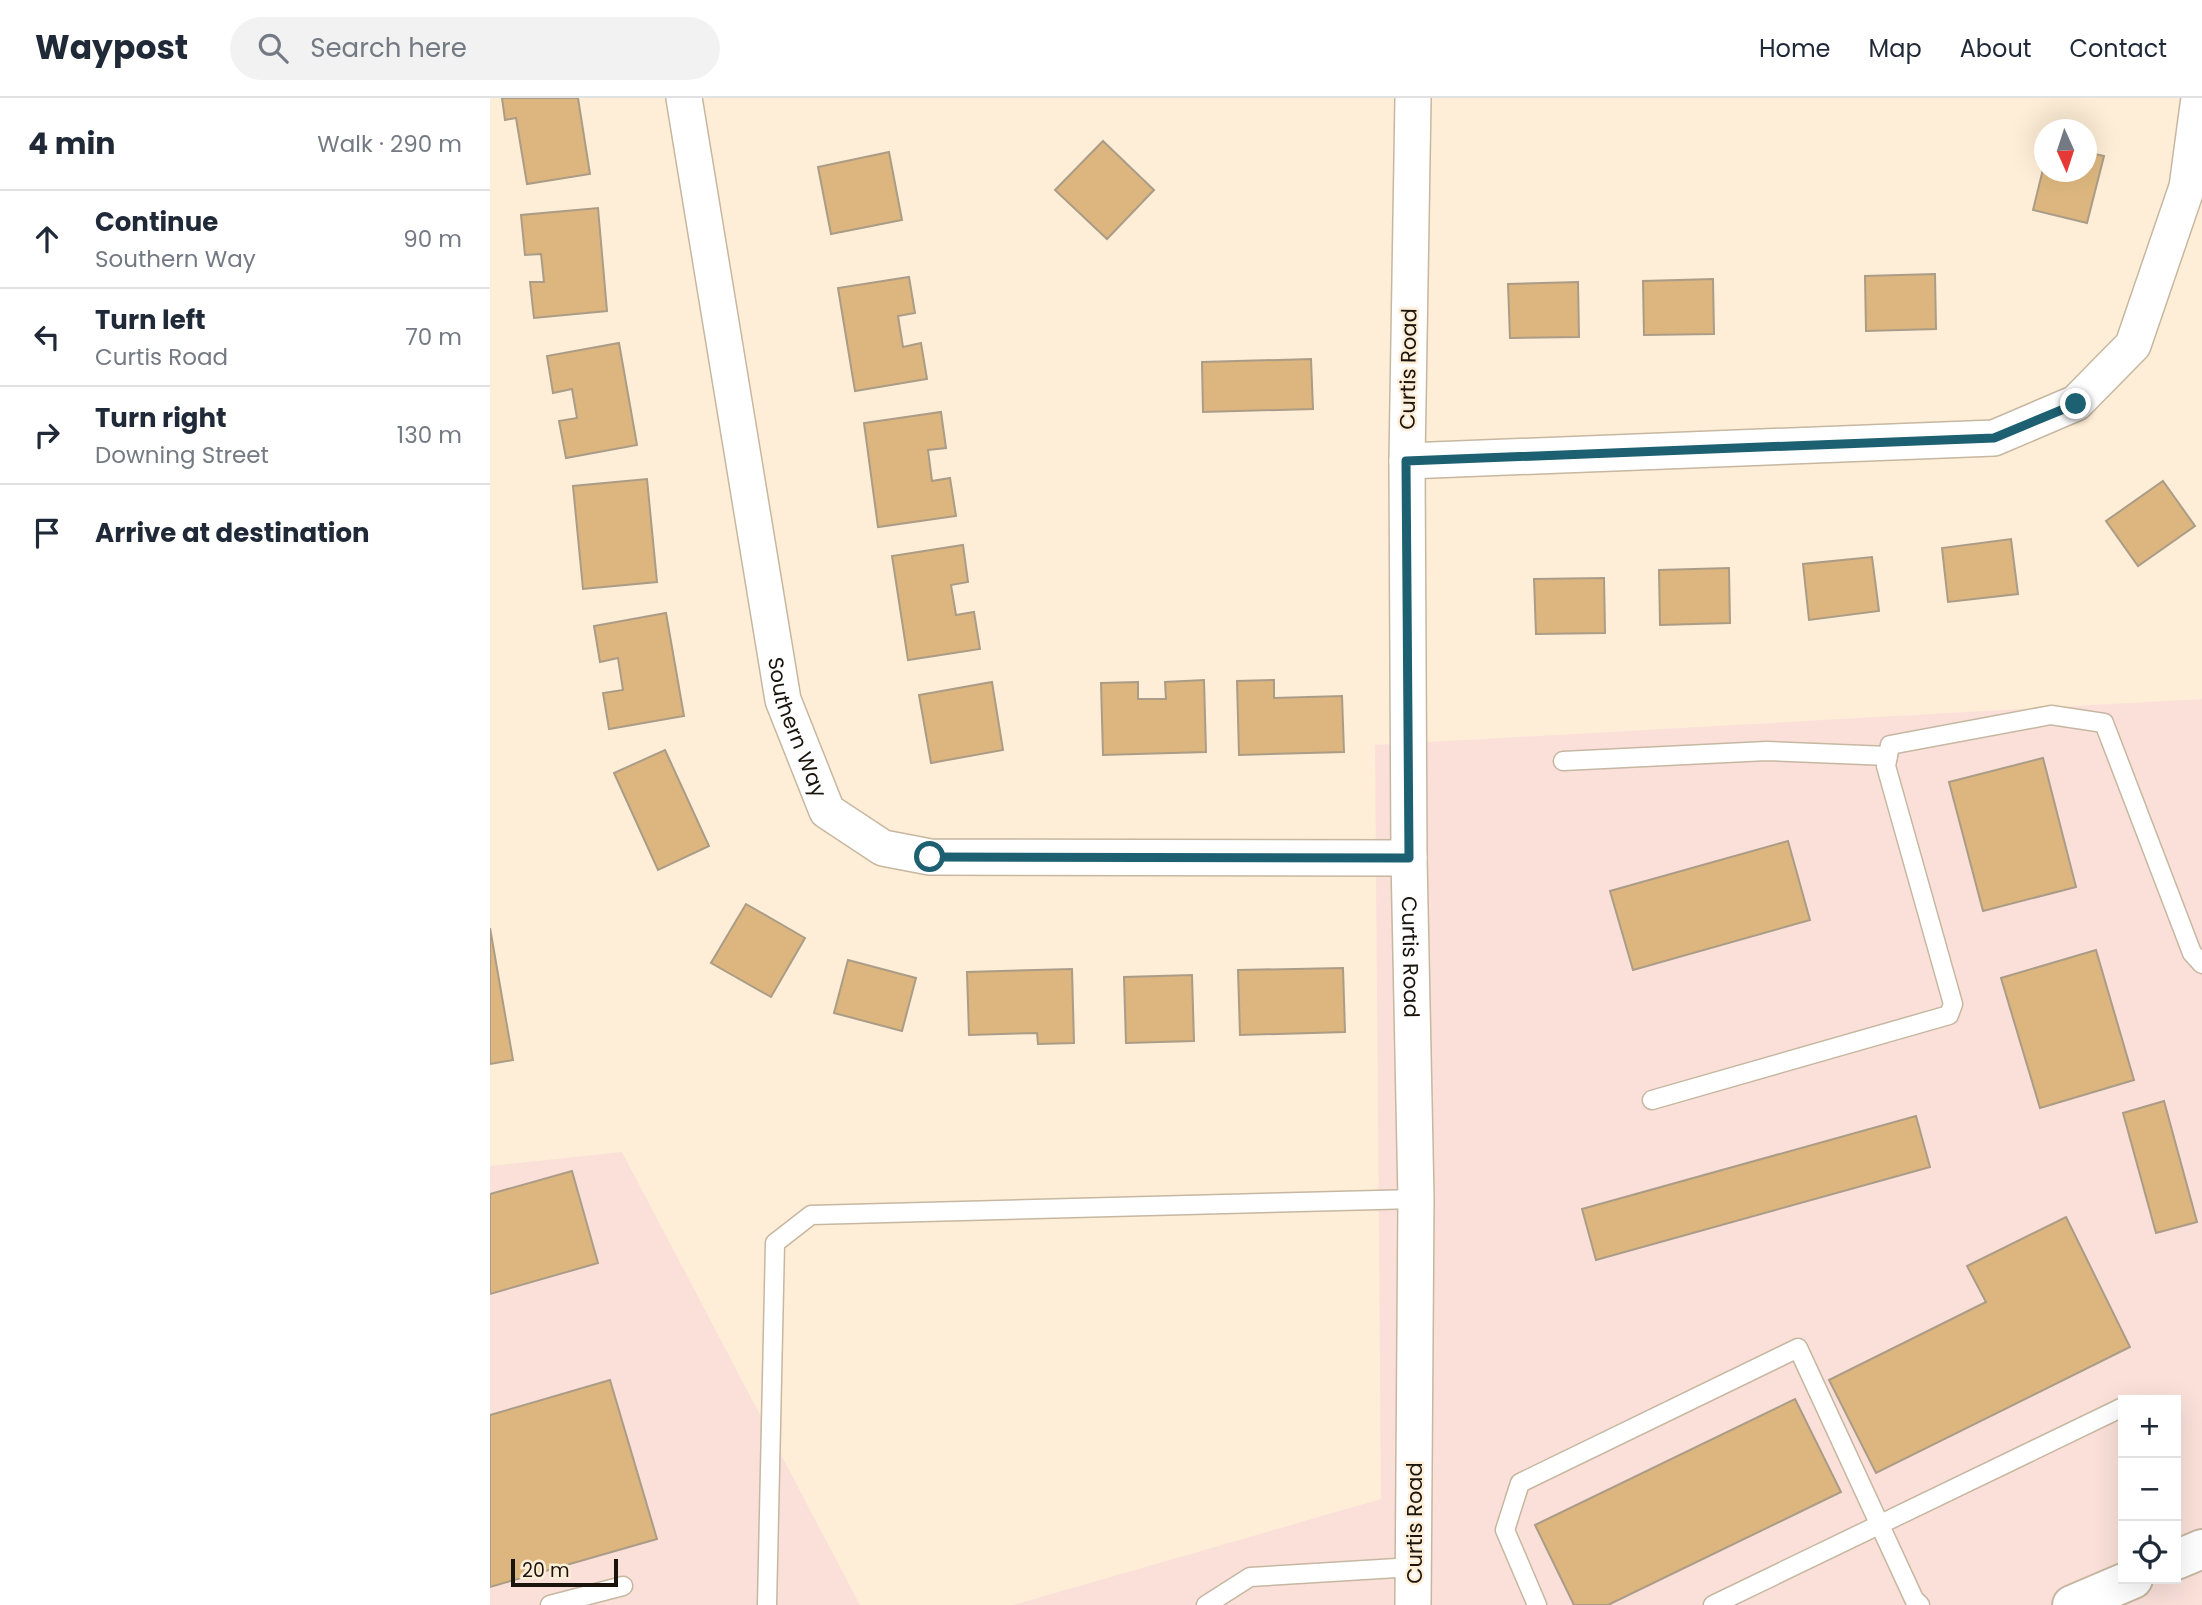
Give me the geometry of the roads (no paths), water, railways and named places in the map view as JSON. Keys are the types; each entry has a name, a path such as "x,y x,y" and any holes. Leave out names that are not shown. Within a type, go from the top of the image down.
{"street":[{"name":"Southern Way","path":"684,98 783,700 827,811 884,848 930,857 1409,858"},
{"name":"Curtis Road","path":"1413,98 1406,461 1409,858 1416,1199 1413,1605"},
{"path":"1406,461 1994,438 2076,404 2133,345 2187,187 2199,98"},
{"path":"2181,1558 2202,1549"},
{"path":"2072,1605 2121,1584"}],"lane":[{"path":"1653,1100 1949,1015 1953,1004 1886,766 1890,746 2052,715 2104,723 2192,953 2202,964"},
{"path":"1563,761 1767,751 1888,756"},
{"path":"767,1605 775,1243 811,1215 1416,1199"},
{"path":"1537,1605 1505,1530 1520,1483 1798,1348 1878,1524 1914,1599 1920,1605"},
{"path":"1713,1605 2118,1409"},
{"path":"1206,1605 1250,1577 1413,1567"},
{"path":"551,1605 623,1586"}]}
